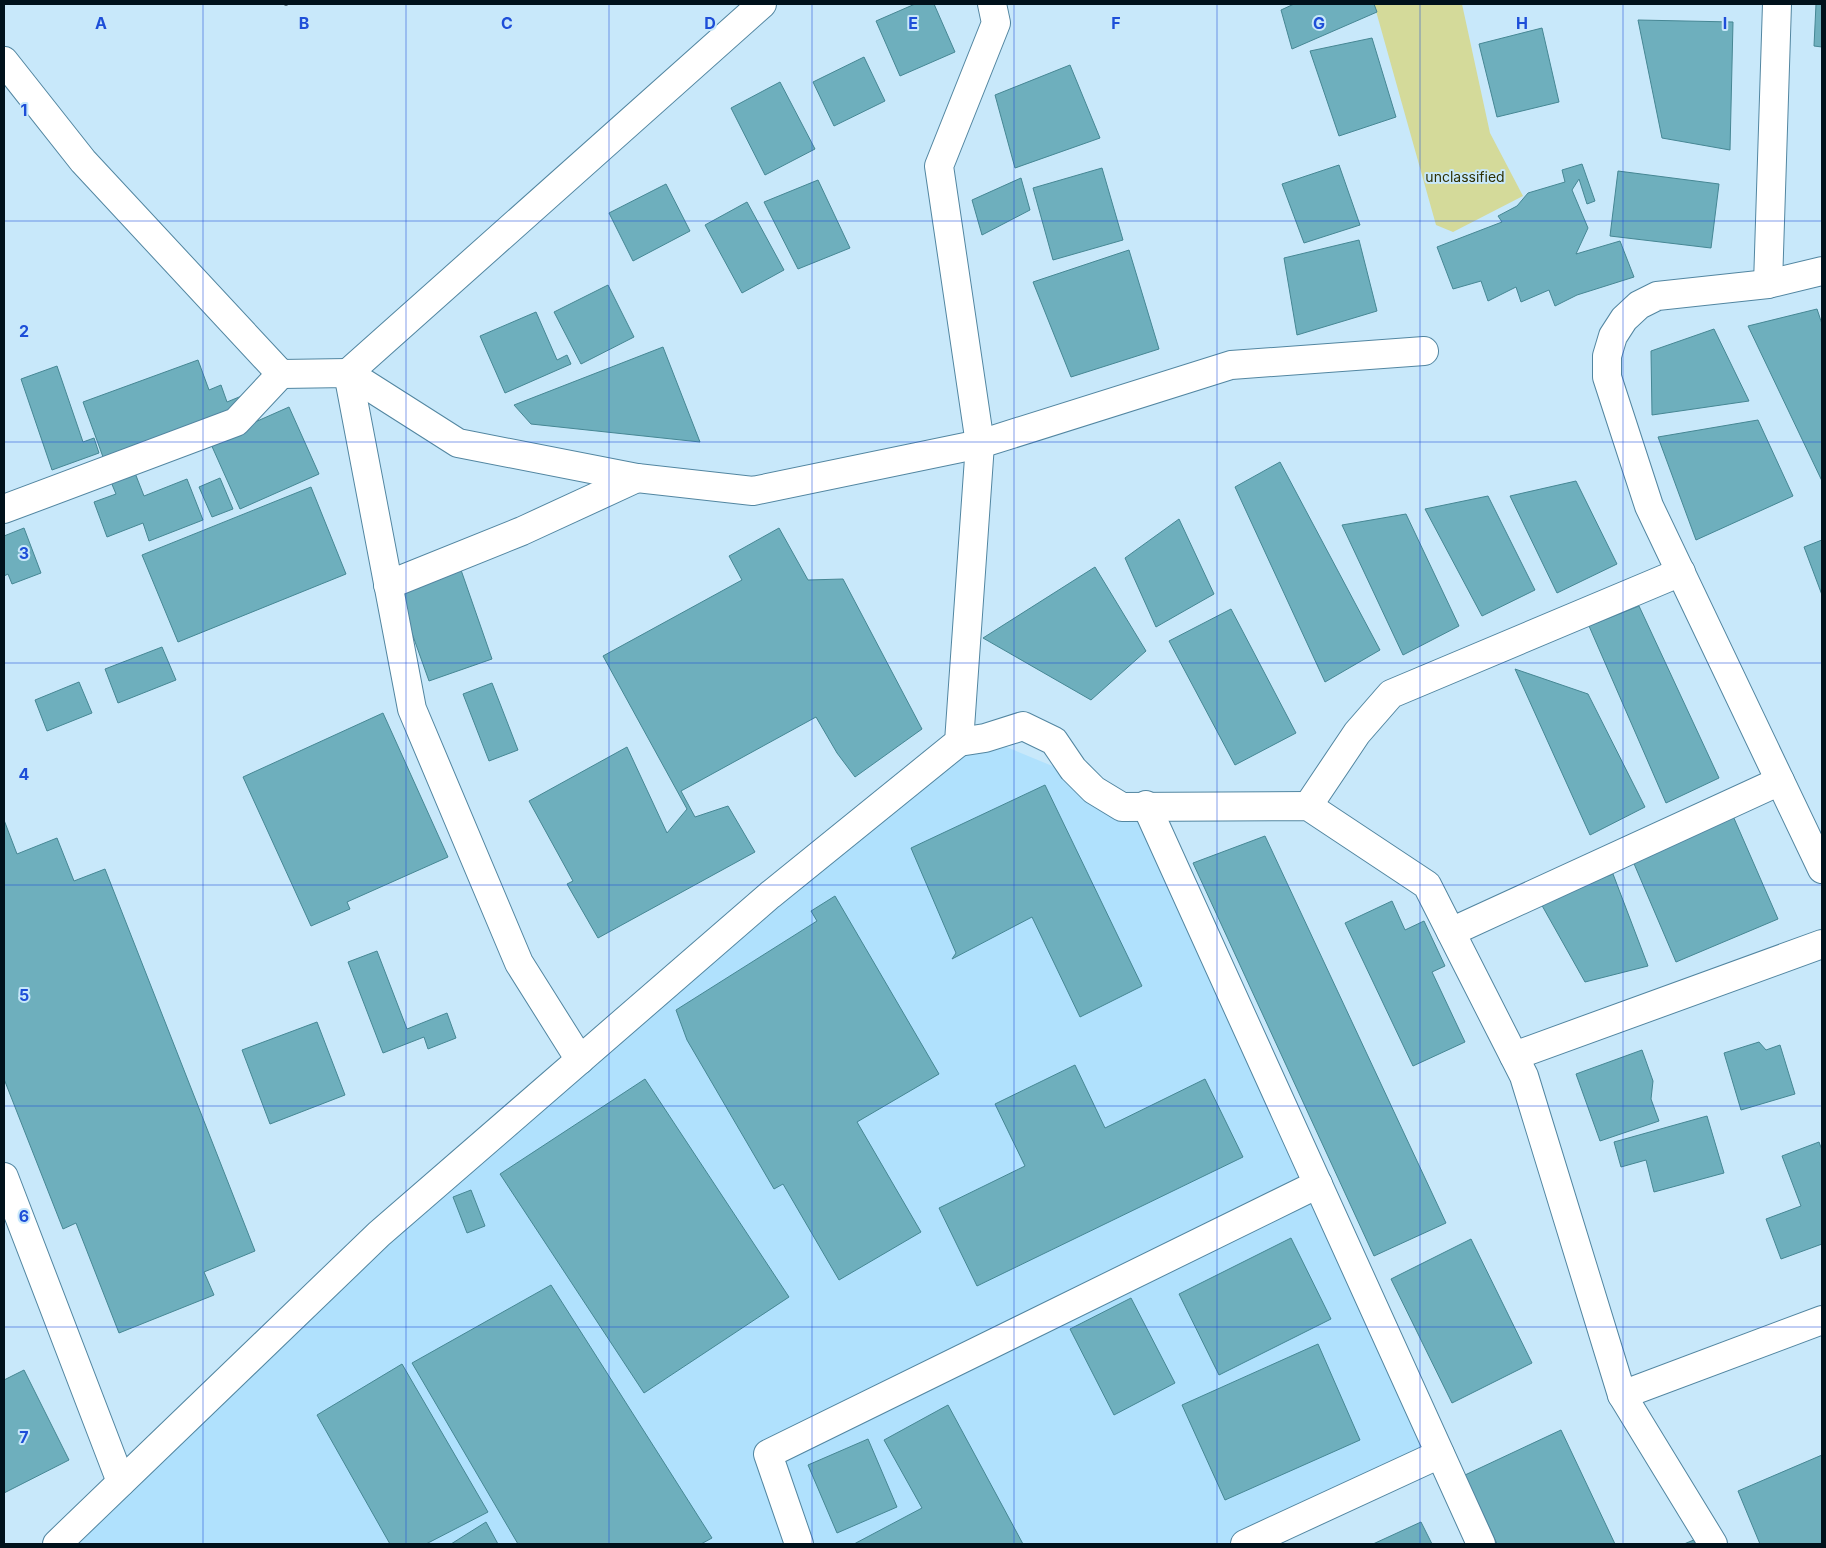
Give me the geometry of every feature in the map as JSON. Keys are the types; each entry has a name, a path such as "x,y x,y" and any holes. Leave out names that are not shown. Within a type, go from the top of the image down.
{"street":[{"path":"348,373 762,4"},
{"path":"959,742 980,444 939,166 996,23 992,4"},
{"path":"1768,284 1777,4"},
{"path":"4,62 83,161 281,374"},
{"path":"1822,271 1768,284 1658,296 1639,305 1624,319 1613,336 1607,356 1607,377 1649,506 1822,868"},
{"path":"4,509 236,422 281,374 348,373 458,443 637,478 753,491 980,444 1231,365 1424,351"},
{"path":"348,373 412,709 519,963 580,1060"},
{"path":"388,585 522,531 637,478"},
{"path":"1308,806 1357,733 1391,694 1681,572"},
{"path":"57,1544 379,1234 770,895 959,742 985,738 1023,726 1054,741 1073,769 1094,790 1122,807 1308,806 1427,885 1524,1076 1622,1395 1712,1544"},
{"path":"1451,932 1780,781"},
{"path":"1146,806 1481,1544"},
{"path":"1514,1056 1822,944"},
{"path":"4,1177 121,1482"},
{"path":"799,1544 768,1454 1318,1184"},
{"path":"1622,1395 1822,1320"},
{"path":"1245,1544 1440,1454"}],"shaded area":[{"path":"985,738 1146,805 1440,1454 1243,1544 69,1544 379,1234"}],"green space":[{"name":"unclassified","path":"1374,4 1462,4 1490,133 1523,196 1453,232 1436,225"}],"building":[{"path":"915,4 934,4 955,52 900,76 876,21"},
{"path":"1294,4 1374,4 1377,12 1292,49 1281,10"},
{"path":"1816,4 1822,4 1822,47 1814,46"},
{"path":"1638,20 1733,22 1730,150 1662,138"},
{"path":"1542,28 1559,102 1497,117 1479,44"},
{"path":"1372,38 1396,117 1339,136 1310,51"},
{"path":"864,57 885,101 834,126 813,82"},
{"path":"1070,65 1100,138 1015,168 995,95"},
{"path":"780,82 815,149 765,175 731,108"},
{"path":"1582,164 1595,201 1587,204 1579,179 1572,190 1588,228 1576,254 1620,241 1634,277 1577,295 1555,306 1549,290 1521,302 1516,287 1488,301 1481,281 1453,289 1437,247 1502,222 1498,216 1517,206 1528,193 1565,182 1562,170"},
{"path":"1339,165 1360,225 1304,243 1282,184"},
{"path":"1102,168 1123,240 1053,260 1033,188"},
{"path":"1618,171 1719,184 1711,248 1610,236"},
{"path":"1021,178 1030,210 982,235 972,200"},
{"path":"818,180 850,248 798,269 764,202"},
{"path":"666,184 690,231 633,261 609,213"},
{"path":"747,202 784,270 742,293 705,225"},
{"path":"1359,240 1377,311 1297,335 1284,258"},
{"path":"1129,250 1159,349 1071,377 1033,282"},
{"path":"608,285 634,337 581,364 554,312"},
{"path":"1817,309 1822,324 1822,481 1748,326"},
{"path":"536,312 557,360 567,355 571,364 505,393 480,336"},
{"path":"1714,329 1749,401 1652,415 1651,351"},
{"path":"663,347 700,442 531,424 514,405"},
{"path":"198,360 209,390 221,385 227,402 244,395 247,404 103,457 83,402"},
{"path":"57,366 83,442 94,438 99,453 52,470 21,379"},
{"path":"289,407 319,474 240,509 210,442"},
{"path":"1758,420 1793,496 1696,540 1658,437"},
{"path":"1280,462 1380,650 1325,682 1235,487"},
{"path":"135,473 144,496 187,479 203,520 149,541 143,523 107,537 94,502 116,494 111,482"},
{"path":"220,478 233,509 212,517 199,487"},
{"path":"1576,481 1617,564 1557,593 1510,496"},
{"path":"311,487 346,574 178,642 142,555"},
{"path":"1488,496 1535,590 1482,616 1425,509"},
{"path":"1406,514 1459,626 1403,655 1342,525"},
{"path":"1179,519 1214,594 1156,627 1125,558"},
{"path":"24,528 41,573 12,584 8,574 4,576 4,536"},
{"path":"779,528 808,580 843,579 922,729 855,777 837,753 816,717 681,791 695,817 728,806 755,852 598,938 567,884 573,881 529,801 627,747 667,833 687,809 603,656 742,580 729,556"},
{"path":"1822,540 1822,595 1804,547"},
{"path":"1095,567 1146,651 1091,700 983,638"},
{"path":"461,570 492,659 429,681 398,594"},
{"path":"1639,606 1719,778 1666,803 1589,626"},
{"path":"1231,609 1296,733 1235,765 1169,641"},
{"path":"162,647 176,680 118,703 105,669"},
{"path":"1515,669 1588,694 1645,807 1590,835"},
{"path":"79,682 92,713 47,731 35,700"},
{"path":"492,683 518,750 489,761 463,694"},
{"path":"383,713 448,857 347,902 350,909 311,926 243,777"},
{"path":"1045,785 1142,986 1080,1017 1032,917 952,959 956,953 911,848"},
{"path":"1733,816 1778,919 1676,962 1632,859"},
{"path":"4,820 17,854 57,838 74,881 105,869 255,1251 204,1272 214,1295 119,1333 76,1223 63,1229 4,1079"},
{"path":"1265,836 1446,1223 1374,1256 1193,863"},
{"path":"1613,874 1648,966 1585,982 1540,902"},
{"path":"835,896 939,1074 857,1122 921,1232 839,1280 783,1184 774,1189 687,1040 676,1010 817,921 811,911"},
{"path":"1392,901 1405,930 1424,921 1445,966 1432,972 1465,1042 1413,1066 1345,923"},
{"path":"377,951 407,1029 447,1013 456,1038 428,1049 424,1037 383,1053 348,962"},
{"path":"317,1022 345,1095 270,1124 242,1050"},
{"path":"1759,1042 1766,1050 1780,1045 1795,1094 1741,1110 1724,1053"},
{"path":"1642,1050 1653,1081 1651,1099 1659,1121 1600,1141 1576,1074"},
{"path":"1075,1065 1105,1128 1205,1079 1243,1157 977,1286 939,1208 1025,1166 995,1104"},
{"path":"645,1079 789,1297 644,1393 500,1174"},
{"path":"1707,1116 1724,1173 1654,1192 1646,1160 1621,1167 1614,1142"},
{"path":"1819,1142 1822,1150 1822,1244 1781,1259 1766,1219 1801,1206 1782,1156"},
{"path":"471,1190 485,1226 467,1233 453,1197"},
{"path":"1291,1238 1331,1319 1219,1375 1179,1294"},
{"path":"1471,1239 1532,1363 1452,1403 1391,1279"},
{"path":"551,1285 712,1538 701,1544 518,1544 412,1363"},
{"path":"1131,1298 1175,1383 1114,1415 1070,1329"},
{"path":"1318,1344 1360,1440 1225,1500 1182,1405"},
{"path":"402,1364 488,1512 426,1544 390,1544 317,1415"},
{"path":"24,1370 69,1460 4,1493 4,1380"},
{"path":"948,1405 1023,1544 854,1544 922,1508 884,1440"},
{"path":"1561,1430 1615,1544 1497,1544 1465,1475"},
{"path":"868,1439 897,1507 837,1533 808,1465"},
{"path":"1822,1455 1822,1544 1760,1544 1738,1491"},
{"path":"486,1522 498,1544 451,1544"},
{"path":"1421,1522 1432,1544 1373,1544"},
{"path":"1701,1537 1704,1544 1684,1544"}]}
